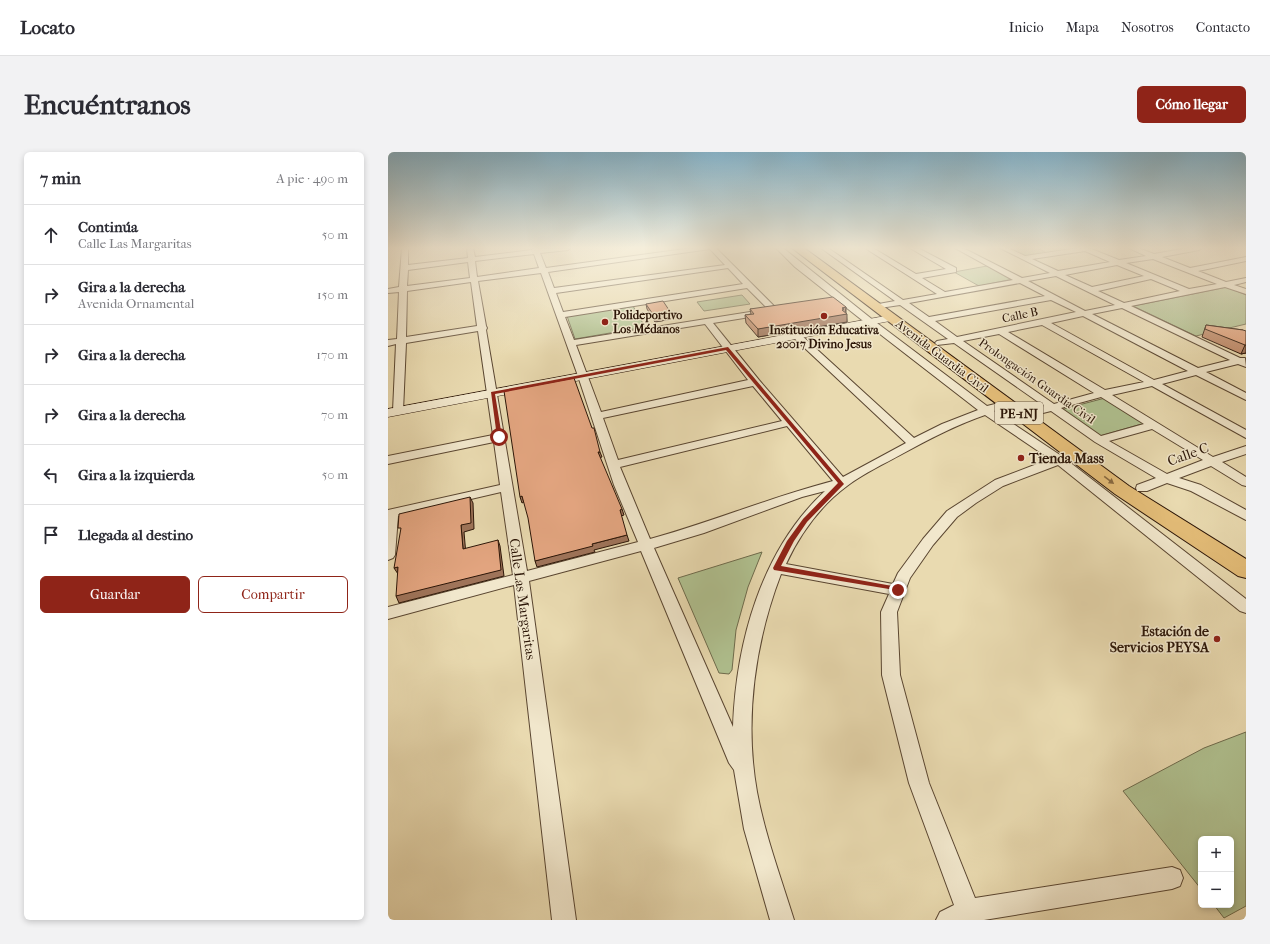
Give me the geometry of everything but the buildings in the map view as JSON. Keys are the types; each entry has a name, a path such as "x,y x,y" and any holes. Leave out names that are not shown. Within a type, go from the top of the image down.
{"highway":[{"name":"Avenida Guardia Civil","path":"847,284 1122,490 1246,570"},
{"name":"Avenida Guardia Civil","path":"852,284 885,311 948,342 1035,412 1142,488 1246,566"}],"street":[{"path":"403,284 399,372 393,412 797,336 943,294 998,284"},
{"path":"388,291 440,284"},
{"name":"Calle Las Margaritas","path":"475,284 521,578 564,920"},
{"path":"549,284 583,376 620,485 744,774"},
{"path":"552,291 603,284"},
{"path":"560,315 749,284 778,309 571,343"},
{"path":"819,284 836,299 885,311 985,410 1059,460 1246,607"},
{"name":"Prolongación Guardia Civil","path":"859,284 885,311 927,320 948,342 1099,440 1166,478 1196,488 1246,516"},
{"path":"926,284 943,294"},
{"path":"1026,284 1246,397"},
{"path":"1078,284 1244,361"},
{"path":"1090,290 1119,284"},
{"path":"1168,284 1188,292"},
{"path":"1227,284 1246,292"},
{"name":"Calle B","path":"948,342 1227,284"},
{"path":"927,320 1052,297"},
{"path":"707,321 755,382 841,484"},
{"path":"1044,322 1246,435"},
{"path":"388,344 483,328"},
{"path":"1001,331 1246,482"},
{"path":"797,336 913,443"},
{"path":"1035,412 1102,394 1244,361"},
{"path":"388,374 399,372"},
{"path":"596,416 755,382"},
{"path":"782,920 753,820 744,774 741,736 743,702 751,648 763,604 777,568 791,541 805,520 841,484 913,443 985,410 1007,404"},
{"path":"613,465 790,422"},
{"path":"1099,440 1153,424"},
{"path":"388,460 499,437"},
{"name":"Calle C","path":"1142,488 1212,461 1246,450"},
{"path":"1059,460 999,483 971,500 952,514 928,542 903,577 889,612 891,675 919,783 958,916 1172,878"},
{"path":"388,613 699,530 797,494 841,484"},
{"path":"388,555 390,514 507,487"},
{"path":"777,568 898,590"}],"green space":[{"path":"975,284 989,284 979,286"},
{"path":"1227,287 1246,295 1246,324 1196,336 1133,306"},
{"path":"742,295 750,304 704,311 697,302"},
{"name":"Polideportivo Los Médanos","path":"633,306 645,327 575,339 567,316"},
{"path":"1105,398 1145,423 1100,436 1060,410"},
{"path":"762,552 748,587 736,630 732,670 729,674 719,673 678,578"},
{"path":"1246,732 1246,906 1224,918 1216,908 1234,908 1234,836 1198,836 1198,885 1123,791 1204,748"}],"place":[{"name":"Institución Educativa 20017 Divino Jesus","path":"824,316"},
{"name":"Polideportivo Los Médanos","path":"605,322"},
{"name":"Tienda Mass","path":"1021,458"},
{"name":"Estación de Servicios PEYSA","path":"1217,639"}],"route":[{"path":"499,437 492,393 728,348 841,484 805,520 791,541 777,568 898,590"}]}
